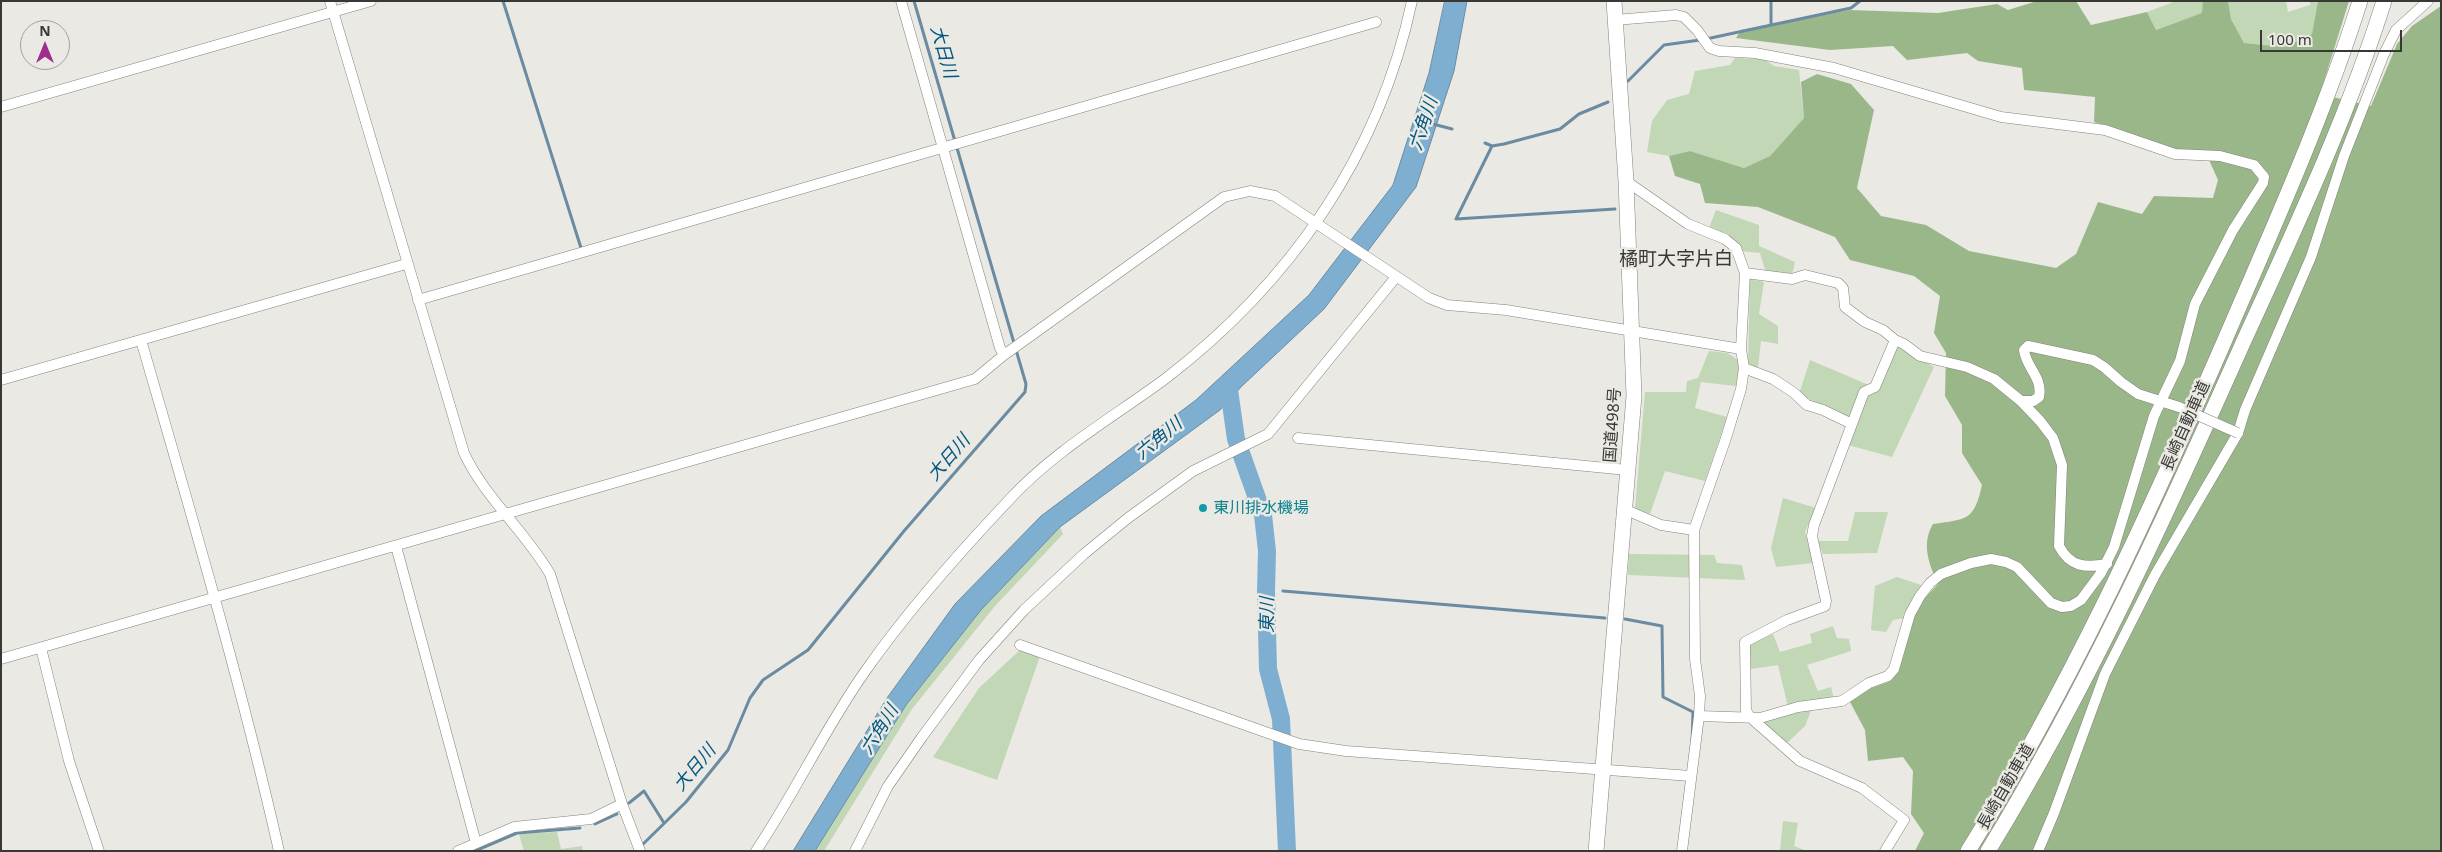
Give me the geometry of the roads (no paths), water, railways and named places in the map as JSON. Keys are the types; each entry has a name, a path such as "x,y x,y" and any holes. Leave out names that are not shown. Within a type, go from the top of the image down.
{"highway":[{"name":"国道498号","path":"1596,851 1601,769 1634,396 1626,181 1614,1"},
{"name":"長崎自動車道","path":"1968,851 2047,716 2110,593 2177,449 2313,132 2347,43 2360,1"},
{"name":"長崎自動車道","path":"1988,851 2063,722 2125,600 2193,455 2333,138 2374,34 2384,1"}],"street":[{"path":"330,1 406,264 464,452 473,472 538,554 550,574 622,804 640,851"},
{"path":"1,107 371,1"},
{"path":"901,1 1000,348 1004,355"},
{"path":"756,851 864,673 929,590 982,528 1012,496 1051,461 1194,355 1268,286 1318,224 1339,190 1379,112 1397,64 1412,1"},
{"path":"2038,851 2061,795 2105,674 2155,575 2238,433 2245,410 2311,257 2344,156 2384,54 2396,30 2428,1"},
{"path":"1615,20 1676,15 1684,17 1697,30 1710,48 1719,51 1755,53 1834,68 2001,117 2105,130 2175,154 2220,156 2254,166 2263,173 2263,183 2208,275 2195,304 2180,361 2154,416 2114,547 2107,564 2081,600 2071,606 2062,607 2051,603 2017,567 2006,562 1991,559 1971,563 1941,574 1930,583 1910,614 1894,669 1888,676 1869,683 1842,701 1798,707 1760,718 1699,716"},
{"path":"418,300 1376,22"},
{"path":"1626,181 1688,224 1725,239 1736,248 1745,273 1740,350 1744,368 1726,438 1694,530 1695,659 1700,696 1682,851"},
{"path":"1,659 975,379 1004,355 1224,197 1250,192 1275,196 1430,298 1447,304 1506,310 1740,350"},
{"path":"1,380 406,264"},
{"path":"1745,273 1792,279 1806,275 1838,283 1843,288 1845,307 1865,322 1883,330 1920,356 1966,367 1994,379 2021,401 2052,438 2062,465 2059,546 2064,556 2072,563 2081,566 2107,564"},
{"path":"855,851 888,786 922,737 979,660 1024,610 1084,554 1128,518 1193,471 1218,457 1254,443 1268,434 1394,275"},
{"path":"142,340 215,597 257,755 279,851"},
{"path":"1885,851 1904,820 1862,788 1800,761 1751,718 1746,711 1744,688 1745,642 1787,620 1825,606 1826,601 1812,536 1818,514 1864,392 1875,387 1895,340"},
{"path":"2021,401 2033,401 2039,397 2041,388 2034,371 2025,357 2024,350 2028,346 2092,360 2104,367 2120,382 2138,394 2162,400 2238,433"},
{"path":"1744,368 1773,379 1808,405 1852,424"},
{"path":"1298,438 1627,470"},
{"path":"1624,509 1661,525 1694,530"},
{"path":"396,546 476,842"},
{"path":"1020,645 1294,742 1346,751 1691,776"},
{"path":"41,648 69,762 98,851"},
{"path":"458,851 514,827 591,819 622,804"}],"water":[{"name":"六角川","path":"1445,1 1467,1 1454,71 1416,187 1324,309 1242,386 1220,410 1060,527 981,610 906,705 815,851 793,851 887,698 955,604 1041,516 1196,400 1309,295 1393,185 1429,73"}],"waterway":[{"path":"503,1 581,248"},
{"name":"大日川","path":"640,847 686,802 728,750 750,698 763,680 808,650 904,531 1025,392 1026,384 914,1"},
{"path":"1771,1 1771,25"},
{"path":"1706,39 1851,8 1860,1"},
{"path":"1628,81 1664,45 1700,40"},
{"path":"1485,143 1492,146 1504,144 1560,129 1579,114 1608,102"},
{"name":"六角川","path":"1433,124 1452,129"},
{"path":"1492,146 1456,219 1615,209"},
{"name":"東川","path":"1228,383 1236,439 1263,515 1267,551 1268,669 1281,719 1287,851"},
{"path":"1224,509 1257,495"},
{"path":"1283,591 1605,618"},
{"path":"1625,619 1662,626 1663,697 1693,712 1692,745"},
{"path":"629,803 644,791 664,823"},
{"path":"595,824 617,814"},
{"path":"475,851 517,833 580,828"}],"place":[{"name":"東川排水機場","path":"1203,508"}],"district":[{"name":"橘町大字片白","path":"1676,260"}]}
